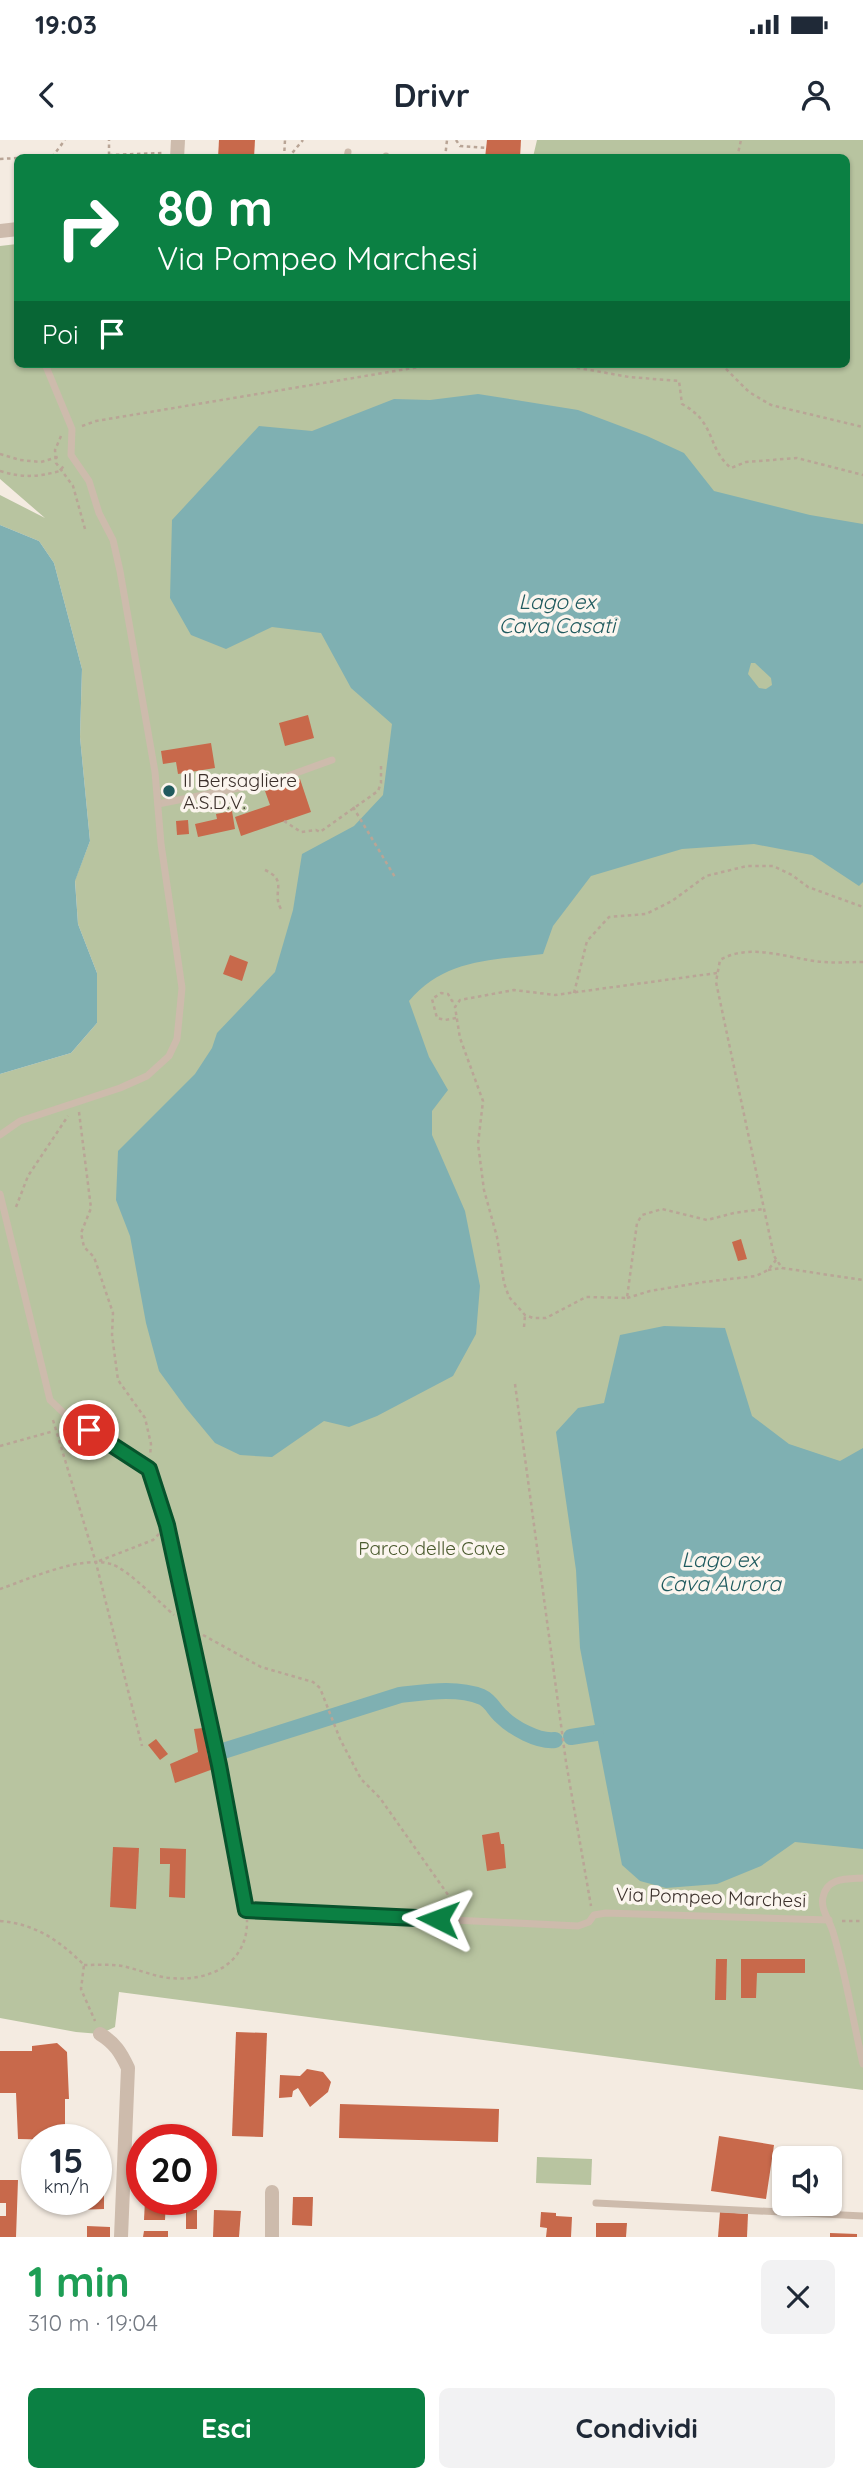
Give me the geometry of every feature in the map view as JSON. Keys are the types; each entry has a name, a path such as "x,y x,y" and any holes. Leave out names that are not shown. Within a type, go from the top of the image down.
{"street":[{"path":"100,2034 120,2051 128,2068 121,2237"},
{"path":"272,2192 272,2237"}],"lane":[{"path":"0,1135 20,1121 120,1088 147,1076 169,1056 177,1039 182,988 161,844 153,759 113,540 99,513 85,473 71,454 72,429 47,368"},
{"path":"158,804 274,781 332,760"},
{"path":"0,1194 50,1400 69,1418 149,1469"},
{"name":"Via Pompeo Marchesi","path":"149,1469 167,1525 219,1765 246,1910 580,1926 589,1922 593,1916 606,1913 829,1920"},
{"path":"863,1878 837,1880 823,1895 823,1906 833,1931 863,2064"},
{"path":"596,2203 863,2216"}],"path":[{"path":"54,154 65,140"},
{"path":"290,154 303,140"},
{"path":"457,140 460,146 486,148"},
{"path":"72,429 96,421 413,368"},
{"path":"578,368 629,377 678,381 682,404 695,411 707,425 716,447 731,468 746,462 797,458 863,475"},
{"path":"725,368 749,392 771,405 863,426"},
{"path":"0,454 41,462 55,457 60,471 73,486 85,529"},
{"path":"0,471 36,477 60,471 71,454"},
{"path":"284,821 301,832 320,832 378,791 381,765"},
{"path":"353,807 396,877"},
{"path":"574,993 587,941 608,917 646,914 672,901 706,876 747,866 774,866 808,887 863,907"},
{"path":"265,870 273,873 278,880 278,904 281,909"},
{"path":"782,1268 772,1250 716,987 720,960 738,952 755,951 824,962 863,962"},
{"path":"456,1018 437,1018 432,999 441,993 448,994 452,1001 514,990 555,995 717,973"},
{"path":"460,1000 455,1007 456,1018 468,1065 483,1101 478,1144 484,1189 497,1237 504,1283 509,1297 525,1315 546,1318 586,1297 627,1298 695,1283 756,1276 768,1270 782,1268 863,1280"},
{"path":"10,1231 18,1196 28,1175 77,1102"},
{"path":"77,1102 91,1208 80,1233 84,1247 94,1258 113,1313 112,1335 118,1380 145,1418 151,1444 149,1469"},
{"path":"627,1298 637,1223 642,1215 662,1209 707,1220 763,1209"},
{"path":"768,1270 777,1260"},
{"path":"524,1327 525,1315"},
{"path":"515,1384 566,1762 593,1916"},
{"path":"50,1400 55,1431 96,1563 142,1745"},
{"path":"0,1446 55,1431"},
{"path":"96,1563 153,1540 167,1525"},
{"path":"0,1589 74,1564 111,1564 128,1575 187,1627 261,1667 313,1682 320,1688 332,1722 361,1779 380,1798 466,1920"},
{"path":"829,1920 863,1922"},
{"path":"0,1921 19,1923 52,1937 84,1965 119,1966 168,1978 210,1975 229,1966 239,1953 247,1924"},
{"path":"84,1965 81,1989 100,2034"}],"green space":[{"name":"Parco delle Cave","path":"537,140 863,140 863,2090 119,1992 115,2027 100,2034 0,2018 0,1074 71,1053 97,1023 97,973 78,924 75,880 90,841 80,737 82,669 54,563 39,541 0,525 0,495 45,518 0,479 0,246 14,244 14,368 850,368 850,154 534,154"},
{"path":"537,2157 592,2159 591,2185 536,2183"}],"water":[{"name":"Lago ex Cava Casati","path":"478,394 578,410 684,453 714,491 810,515 863,524 863,882 859,886 812,855 754,844 682,849 591,876 553,926 543,954 470,964 453,969 423,987 409,1001 429,1057 448,1090 432,1111 432,1135 465,1211 480,1286 476,1334 453,1376 377,1416 349,1427 324,1421 272,1457 240,1455 215,1443 159,1371 146,1323 130,1236 116,1200 118,1151 195,1074 212,1048 217,1033 275,972 293,910 302,854 354,826 383,795 392,724 351,688 321,633 272,627 226,649 191,635 170,598 172,520 259,426 312,431 394,399 430,400","holes":["751,663 755,663 771,678 772,685 766,689 759,688 748,674"]},
{"path":"0,525 39,541 54,563 82,669 80,737 90,841 75,881 78,924 97,973 97,1023 71,1053 0,1074"},
{"name":"Lago ex Cava Aurora","path":"664,1326 725,1328 752,1416 789,1444 840,1461 863,1448 863,1849 795,1842 761,1866 717,1884 666,1888 640,1881 622,1865 580,1648 576,1570 556,1432 578,1408 604,1403 620,1335"}],"building":[{"path":"219,140 255,140 254,154 218,154"},
{"path":"487,140 521,140 520,154 485,154"},
{"path":"308,715 314,738 285,746 279,723"},
{"path":"211,743 215,768 178,774 176,762 163,764 161,751"},
{"path":"300,779 311,812 241,836 235,817 270,805 265,791"},
{"path":"232,811 235,829 198,837 195,824 217,819 216,814"},
{"path":"188,820 189,834 177,835 176,821"},
{"path":"230,955 248,962 242,981 223,974"},
{"path":"741,1239 747,1259 738,1261 732,1242"},
{"path":"203,1728 208,1757 212,1756 216,1768 175,1783 170,1764 198,1752 194,1729"},
{"path":"156,1739 168,1754 160,1760 148,1745"},
{"path":"499,1832 501,1844 504,1844 506,1868 487,1871 482,1835"},
{"path":"113,1847 139,1848 136,1909 110,1907"},
{"path":"160,1848 186,1849 185,1898 169,1897 170,1864 160,1864"},
{"path":"716,1959 727,1959 726,2000 715,2000"},
{"path":"741,1959 805,1959 805,1973 757,1973 756,1998 741,1998"},
{"path":"236,2032 267,2033 263,2137 232,2136"},
{"path":"57,2043 67,2052 69,2099 65,2099 65,2124 21,2124 21,2139 18,2139 16,2093 0,2093 0,2051 32,2051 32,2046"},
{"path":"307,2069 323,2072 331,2082 328,2092 310,2107 298,2088 293,2091 292,2097 279,2098 280,2075 300,2076"},
{"path":"340,2104 499,2109 498,2142 339,2138"},
{"path":"719,2136 774,2145 766,2199 711,2191"},
{"path":"0,2180 18,2180 16,2237 0,2237 0,2216 6,2216 6,2203 0,2203"},
{"path":"293,2197 313,2197 312,2226 292,2225"},
{"path":"217,2210 241,2211 239,2237 213,2237 214,2215 217,2215"},
{"path":"541,2212 572,2217 571,2237 546,2237 547,2228 540,2227"},
{"path":"720,2212 748,2214 747,2237 718,2237"},
{"path":"144,2215 165,2215 165,2220 144,2220"},
{"path":"186,2215 197,2215 197,2229 186,2229"},
{"path":"596,2223 627,2223 626,2237 596,2237"},
{"path":"87,2226 110,2227 110,2237 87,2237"},
{"path":"144,2231 168,2231 168,2237 143,2237"},
{"path":"830,2233 857,2234 857,2237 830,2237"}],"waterway":[{"path":"223,1751 400,1695 442,1691 482,1697 506,1721 519,1729 541,1739 555,1740"},
{"path":"571,1737 596,1733"}],"place":[{"name":"Il Bersagliere A.S.D.V.","path":"169,791"}],"route":[{"path":"89,1430 149,1469 167,1525 219,1765 246,1910 438,1919"}]}
